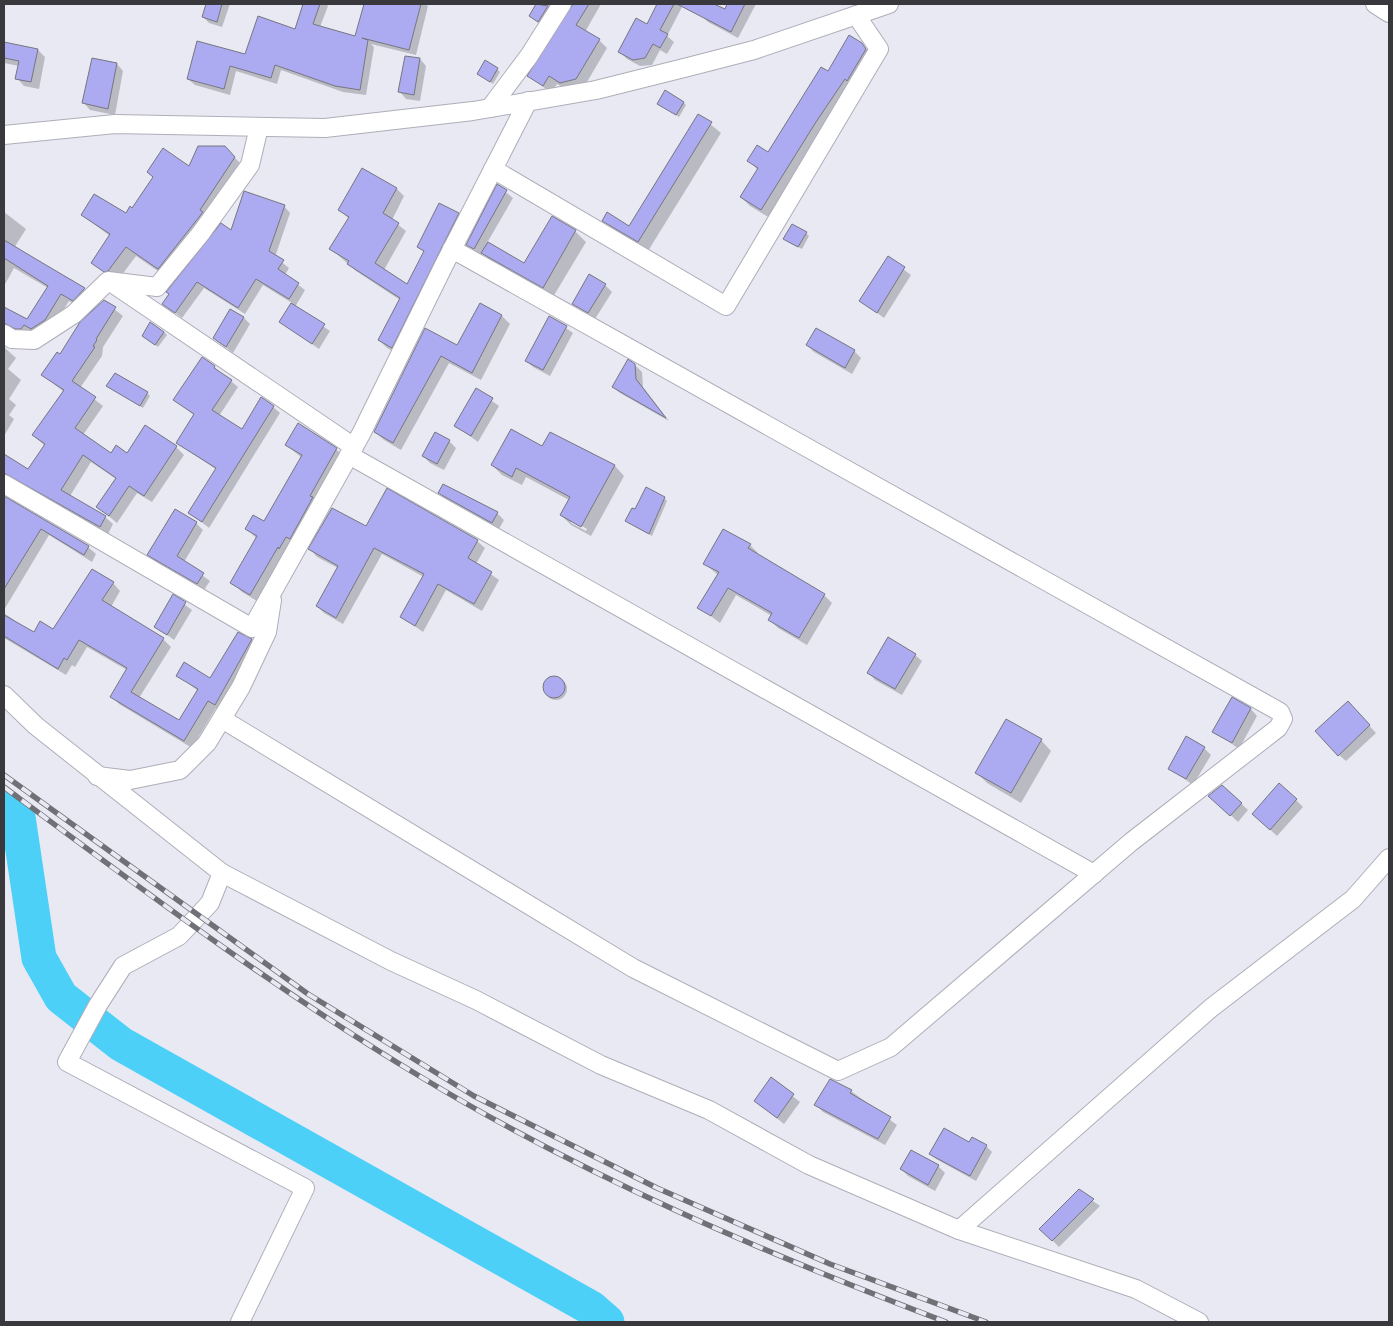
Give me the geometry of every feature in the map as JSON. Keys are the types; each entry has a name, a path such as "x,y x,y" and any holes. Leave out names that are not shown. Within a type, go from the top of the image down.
{"street":[{"path":"490,108 529,56 562,4"},
{"path":"4,135 115,124 325,128 490,108 596,90 754,50 890,4"},
{"path":"1375,4 1389,13"},
{"path":"493,169 726,306 879,49 856,15"},
{"path":"4,484 252,628 352,451 528,101"},
{"path":"108,281 157,287 201,233 250,166 259,127"},
{"path":"222,719 633,968 838,1071 891,1047 1132,842 1278,728 1283,719 1280,712 452,249"},
{"path":"4,334 12,339 34,340 74,314 108,281"},
{"path":"108,281 352,451 1094,874"},
{"path":"97,776 130,780 180,770 207,743 241,687 267,632 273,589"},
{"path":"4,695 36,726 222,874 391,961 476,1000 601,1065 709,1110 808,1165 959,1230 1136,1289 1199,1322"},
{"path":"959,1230 1211,1008 1353,898 1389,858"},
{"path":"222,874 210,903 179,936 123,966 98,1004 67,1062 305,1188 240,1322"}],"building":[{"path":"206,4 222,4 217,22 202,17"},
{"path":"303,4 320,4 313,24 355,36 364,4 421,4 409,50 362,38 368,40 360,90 335,86 275,65 271,78 230,66 224,89 187,79 197,41 245,54 258,16 295,29"},
{"path":"536,4 548,6 538,22 529,16"},
{"path":"573,4 589,4 576,25 600,39 576,79 560,83 549,76 543,86 527,76"},
{"path":"657,4 674,4 660,30 668,34 660,48 653,44 645,58 633,60 618,52 636,18 647,24"},
{"path":"677,4 714,4 725,9 727,4 745,4 731,32"},
{"path":"849,35 862,43 866,49 847,81 845,79 816,122 761,210 740,197 758,168 747,161 757,145 768,152 821,67 828,71"},
{"path":"4,42 38,49 31,82 15,79 19,61 4,58"},
{"path":"405,56 420,58 414,95 398,92"},
{"path":"92,58 117,63 108,109 82,103"},
{"path":"485,60 498,68 490,82 477,74"},
{"path":"665,90 684,102 676,115 657,104"},
{"path":"698,114 712,122 638,242 602,221 607,212 629,226"},
{"path":"198,146 225,146 235,157 200,210 203,212 158,269 126,247 108,271 104,272 91,263 110,234 81,215 94,194 126,213 130,206 132,208 153,177 147,172 163,148 189,166"},
{"path":"362,168 397,188 383,213 399,223 375,263 407,284 424,251 417,247 439,203 459,213 392,348 378,340 400,298 347,264 349,261 329,249 349,217 338,210"},
{"path":"497,184 507,190 474,249 466,245"},
{"path":"244,191 285,205 269,251 284,260 278,269 299,283 289,299 256,279 238,308 197,282 175,313 162,304 169,294 166,292 221,223 231,230"},
{"path":"552,216 576,230 543,288 481,253 488,242 524,263"},
{"path":"792,224 807,232 798,247 783,239"},
{"path":"4,240 85,288 73,301 61,294 45,320 31,329 24,325 21,329 15,329 4,323 4,307 27,319 48,286 4,258"},
{"path":"888,256 905,267 877,313 859,301"},
{"path":"589,274 606,284 588,313 572,304"},
{"path":"104,300 116,307 96,339 93,346 95,347 72,381 96,397 75,428 111,453 116,445 127,453 145,425 177,446 144,496 129,486 109,516 96,507 116,478 83,455 61,490 106,516 100,527 4,473 4,454 28,469 45,444 32,435 64,390 41,375 57,352 60,354 80,322"},
{"path":"291,303 325,324 312,344 279,322"},
{"path":"480,303 502,315 472,373 441,356 393,443 374,432 425,328 457,345"},
{"path":"230,309 244,317 226,347 213,338"},
{"path":"549,316 567,326 543,370 525,361"},
{"path":"150,322 164,332 155,345 142,336"},
{"path":"816,328 855,350 845,368 806,345"},
{"path":"202,357 232,380 212,410 242,429 261,397 274,406 202,522 188,513 216,468 176,443 194,414 173,400"},
{"path":"628,359 635,364 636,379 666,418 612,387"},
{"path":"115,373 148,392 140,406 106,386"},
{"path":"476,388 493,398 471,436 454,426"},
{"path":"298,423 337,448 310,496 313,497 290,539 286,537 279,549 278,547 250,595 230,583 257,536 245,529 253,515 264,521 302,455 285,445"},
{"path":"511,429 542,446 550,432 615,465 581,527 560,515 570,497 516,468 512,477 491,465"},
{"path":"435,432 450,440 437,464 422,456"},
{"path":"443,484 498,512 492,523 438,493"},
{"path":"646,487 665,497 649,534 625,521 632,508 635,509"},
{"path":"387,488 478,540 468,558 492,572 474,604 438,584 415,626 400,617 424,574 374,548 336,618 316,606 338,566 308,549 332,508 366,526"},
{"path":"4,496 89,546 84,555 41,529 4,589"},
{"path":"175,509 197,522 177,556 204,573 197,584 147,555"},
{"path":"723,529 751,544 748,548 825,594 799,638 768,620 772,613 728,588 711,616 697,608 719,572 703,564"},
{"path":"92,569 114,582 102,600 164,638 131,692 179,720 198,689 176,676 184,662 210,678 238,632 252,639 215,705 208,701 184,741 110,697 127,668 79,640 67,660 64,658 58,669 4,636 4,615 34,632 40,621 53,629"},
{"path":"173,594 186,602 167,635 154,627"},
{"path":"888,637 916,654 895,689 867,673"},
{"path":"554,676 562,679 565,687 562,695 554,698 546,695 543,687 546,679"},
{"path":"1232,697 1251,708 1232,743 1212,732"},
{"path":"1348,701 1370,725 1338,756 1315,731"},
{"path":"1006,719 1042,739 1011,793 975,773"},
{"path":"1186,736 1205,747 1186,779 1168,769"},
{"path":"1279,783 1297,799 1270,830 1252,814"},
{"path":"1222,785 1242,803 1230,816 1208,796"},
{"path":"771,1077 794,1094 777,1118 754,1101"},
{"path":"830,1079 852,1090 850,1093 891,1117 878,1139 814,1105"},
{"path":"944,1128 969,1142 972,1137 987,1145 970,1176 929,1154"},
{"path":"911,1150 939,1165 928,1185 900,1169"},
{"path":"1079,1189 1094,1199 1052,1241 1039,1229"}],"waterway":[{"path":"4,808 18,817 39,958 61,997 121,1044 591,1308 607,1322"}],"railway":[{"path":"4,775 308,994 474,1096 657,1188 830,1264 986,1322"},
{"path":"4,787 261,974 367,1044 484,1113 547,1148 678,1212 812,1269 946,1322"}]}
